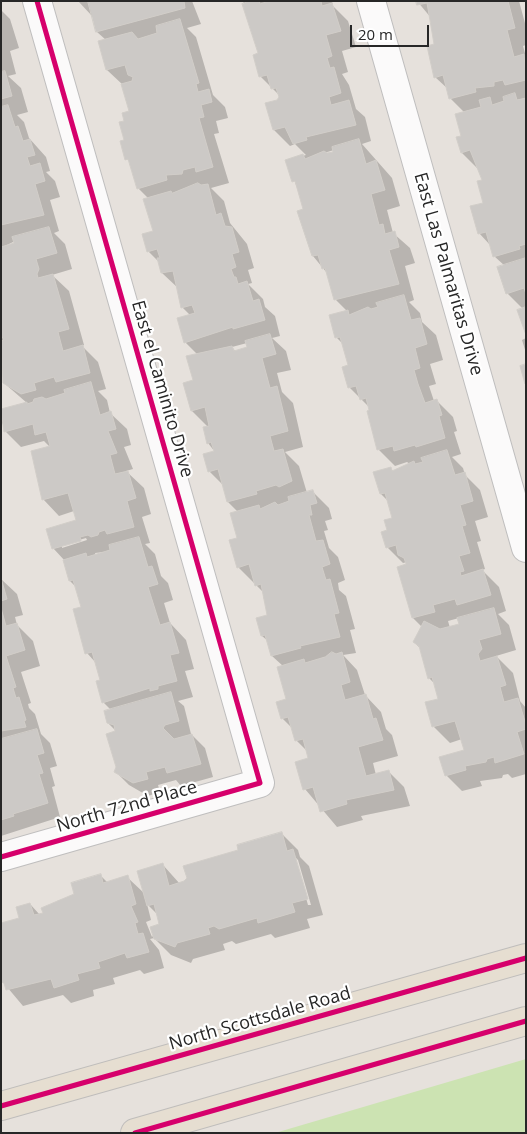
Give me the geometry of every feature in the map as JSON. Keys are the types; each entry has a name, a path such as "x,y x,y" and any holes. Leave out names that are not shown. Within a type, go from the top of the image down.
{"main road":[{"name":"North Scottsdale Road","path":"1,1106 526,958"},
{"path":"135,1133 526,1021"}],"street":[{"name":"East el Caminito Drive","path":"37,1 260,783"},
{"name":"East Las Palmaritas Drive","path":"371,1 526,548"},
{"name":"North 72nd Place","path":"1,857 260,783"}],"green space":[{"path":"526,1059 526,1133 275,1133"}],"building":[{"path":"88,1 184,1 185,8 96,32"},
{"path":"259,1 260,4 269,1 321,1 322,6 332,3 341,31 326,35 332,56 327,58 330,68 334,67 341,93 329,97 331,105 349,100 356,125 306,137 307,140 293,144 285,127 273,130 265,103 277,100 279,97 276,88 271,89 267,75 259,77 253,55 258,53 242,4"},
{"path":"416,1 508,1 515,28 507,30 514,57 524,54 526,80 505,85 503,80 494,82 494,86 475,88 476,92 449,99 443,75 434,78 427,46 434,44 427,3 417,5"},
{"path":"180,19 199,83 196,84 198,92 209,89 212,102 201,105 204,117 199,118 213,167 196,172 195,167 183,170 182,174 166,175 167,180 137,189 128,159 125,160 120,141 124,140 119,122 124,121 122,113 129,111 121,84 132,81 133,77 128,75 125,65 106,70 98,41 132,32 138,39 157,33 156,26"},
{"path":"5,71 12,96 1,99 1,72"},
{"path":"515,93 517,100 526,98 526,244 519,246 520,249 493,257 486,232 478,234 470,206 483,203 477,181 482,180 470,150 461,153 456,137 461,136 455,114 481,107 479,100 490,97 492,105 504,101 503,97"},
{"path":"8,105 15,127 18,126 23,141 30,139 35,155 27,157 30,166 40,163 45,181 35,184 44,215 1,225 1,107"},
{"path":"359,139 366,164 376,160 385,190 371,194 379,225 383,224 385,234 395,231 399,247 389,250 399,284 334,300 325,268 322,269 318,255 312,256 297,211 303,209 295,181 292,182 285,160 303,154 305,159 324,151 327,153 333,152 332,147"},
{"path":"198,183 201,185 208,184 216,215 221,213 225,226 232,227 239,252 232,254 236,267 231,269 238,284 247,281 253,301 259,299 265,320 233,329 233,327 184,343 177,318 195,313 192,305 181,308 173,271 161,273 157,249 147,252 142,234 153,231 143,199 171,191 172,193"},
{"path":"49,227 57,253 36,259 39,269 38,278 53,274 69,329 58,332 63,351 83,345 90,373 56,382 54,377 34,383 36,390 21,394 3,383 1,341 4,340 1,335 1,247 14,243 12,237"},
{"path":"526,258 526,294 524,288 506,294 497,267"},
{"path":"404,295 411,320 420,318 427,344 415,348 420,368 414,370 418,384 425,403 437,399 442,415 439,416 445,438 416,447 415,445 394,451 393,446 377,450 367,411 369,410 366,398 360,400 356,386 348,388 342,367 348,365 340,337 335,338 329,315 348,310 349,315 368,307 371,309 378,307 376,303"},
{"path":"526,307 526,335 517,310"},
{"path":"270,334 276,354 262,358 270,388 277,386 288,431 270,436 274,451 283,449 292,481 279,487 276,485 256,491 257,494 227,502 218,469 208,472 203,454 214,451 211,442 207,444 203,427 209,426 205,407 191,411 183,383 193,380 186,356 232,346 234,351 247,347 245,341"},
{"path":"526,364 526,384 525,384 520,366"},
{"path":"91,382 100,415 111,411 116,429 108,431 117,453 110,455 115,474 128,471 136,498 127,501 134,527 107,534 105,530 99,532 98,535 80,537 81,541 52,549 46,529 76,520 68,493 42,500 31,451 50,446 46,432 35,435 33,424 4,432 1,409 27,402 27,404 33,402 34,399 42,397 46,399 65,393 64,390"},
{"path":"447,450 455,475 465,472 473,501 460,505 466,525 462,526 470,553 459,556 464,571 460,572 461,576 483,569 491,595 457,605 455,599 433,605 435,612 412,618 397,567 406,564 404,558 398,555 396,545 386,548 381,532 387,530 384,520 392,518 385,493 380,494 373,472 391,467 392,471 414,461 415,464 423,462 421,458"},
{"path":"313,490 317,503 310,505 312,515 309,515 316,541 323,540 330,564 322,567 326,580 330,579 339,613 334,614 340,637 300,646 301,648 271,656 265,635 261,636 256,618 267,615 261,584 255,586 249,564 237,568 229,540 237,538 230,513 259,505 260,509 275,502 278,505 289,501 288,497"},
{"path":"139,537 148,567 152,566 158,584 148,587 160,625 170,622 179,653 170,655 177,681 158,686 158,689 150,691 150,688 102,703 96,681 100,680 92,652 85,654 73,609 81,607 73,580 69,581 63,560 86,553 87,557 110,550 109,545"},
{"path":"1,578 7,599 1,601"},
{"path":"1,608 6,626 17,623 25,650 6,656 16,687 13,688 16,698 19,697 26,720 24,721 26,727 1,731"},
{"path":"494,608 501,634 479,640 482,649 478,654 480,661 497,656 506,685 500,687 504,702 518,698 526,725 526,729 517,732 524,754 495,763 494,757 487,759 486,762 465,766 466,770 445,776 439,757 464,750 455,721 432,727 425,702 438,699 432,677 428,679 419,646 413,642 424,621 440,629 459,624 457,618"},
{"path":"332,652 336,654 342,652 350,682 341,685 345,700 366,694 373,719 376,718 383,740 358,747 366,776 389,770 394,790 346,800 347,804 320,812 313,787 303,790 295,762 308,758 303,739 295,741 288,717 281,719 276,702 286,699 277,667 304,659 305,663 325,657"},
{"path":"171,692 179,721 165,725 163,728 174,739 192,734 201,764 167,773 165,767 146,772 148,779 133,783 114,772 116,767 106,734 115,731 114,725 107,723 104,711"},
{"path":"37,729 44,753 37,755 43,773 39,774 48,803 13,814 14,816 1,820 1,739"},
{"path":"282,832 287,851 293,849 308,899 292,903 295,912 258,923 257,918 219,929 214,926 208,928 210,934 177,943 175,947 154,939 150,927 159,924 154,904 147,906 137,871 163,863 169,886 184,881 187,878 183,866 238,850 237,845"},
{"path":"101,874 103,883 128,875 136,904 131,906 138,922 135,923 138,934 143,933 149,952 127,958 125,953 98,962 100,968 77,974 79,980 54,988 51,979 6,990 4,983 1,982 1,923 19,918 16,907 30,903 34,915 43,913 41,908 74,894 71,883"}],"cycle path":[{"path":"1,857 260,783 37,1"},
{"path":"1,1106 526,958"},
{"path":"135,1133 526,1021"}]}
